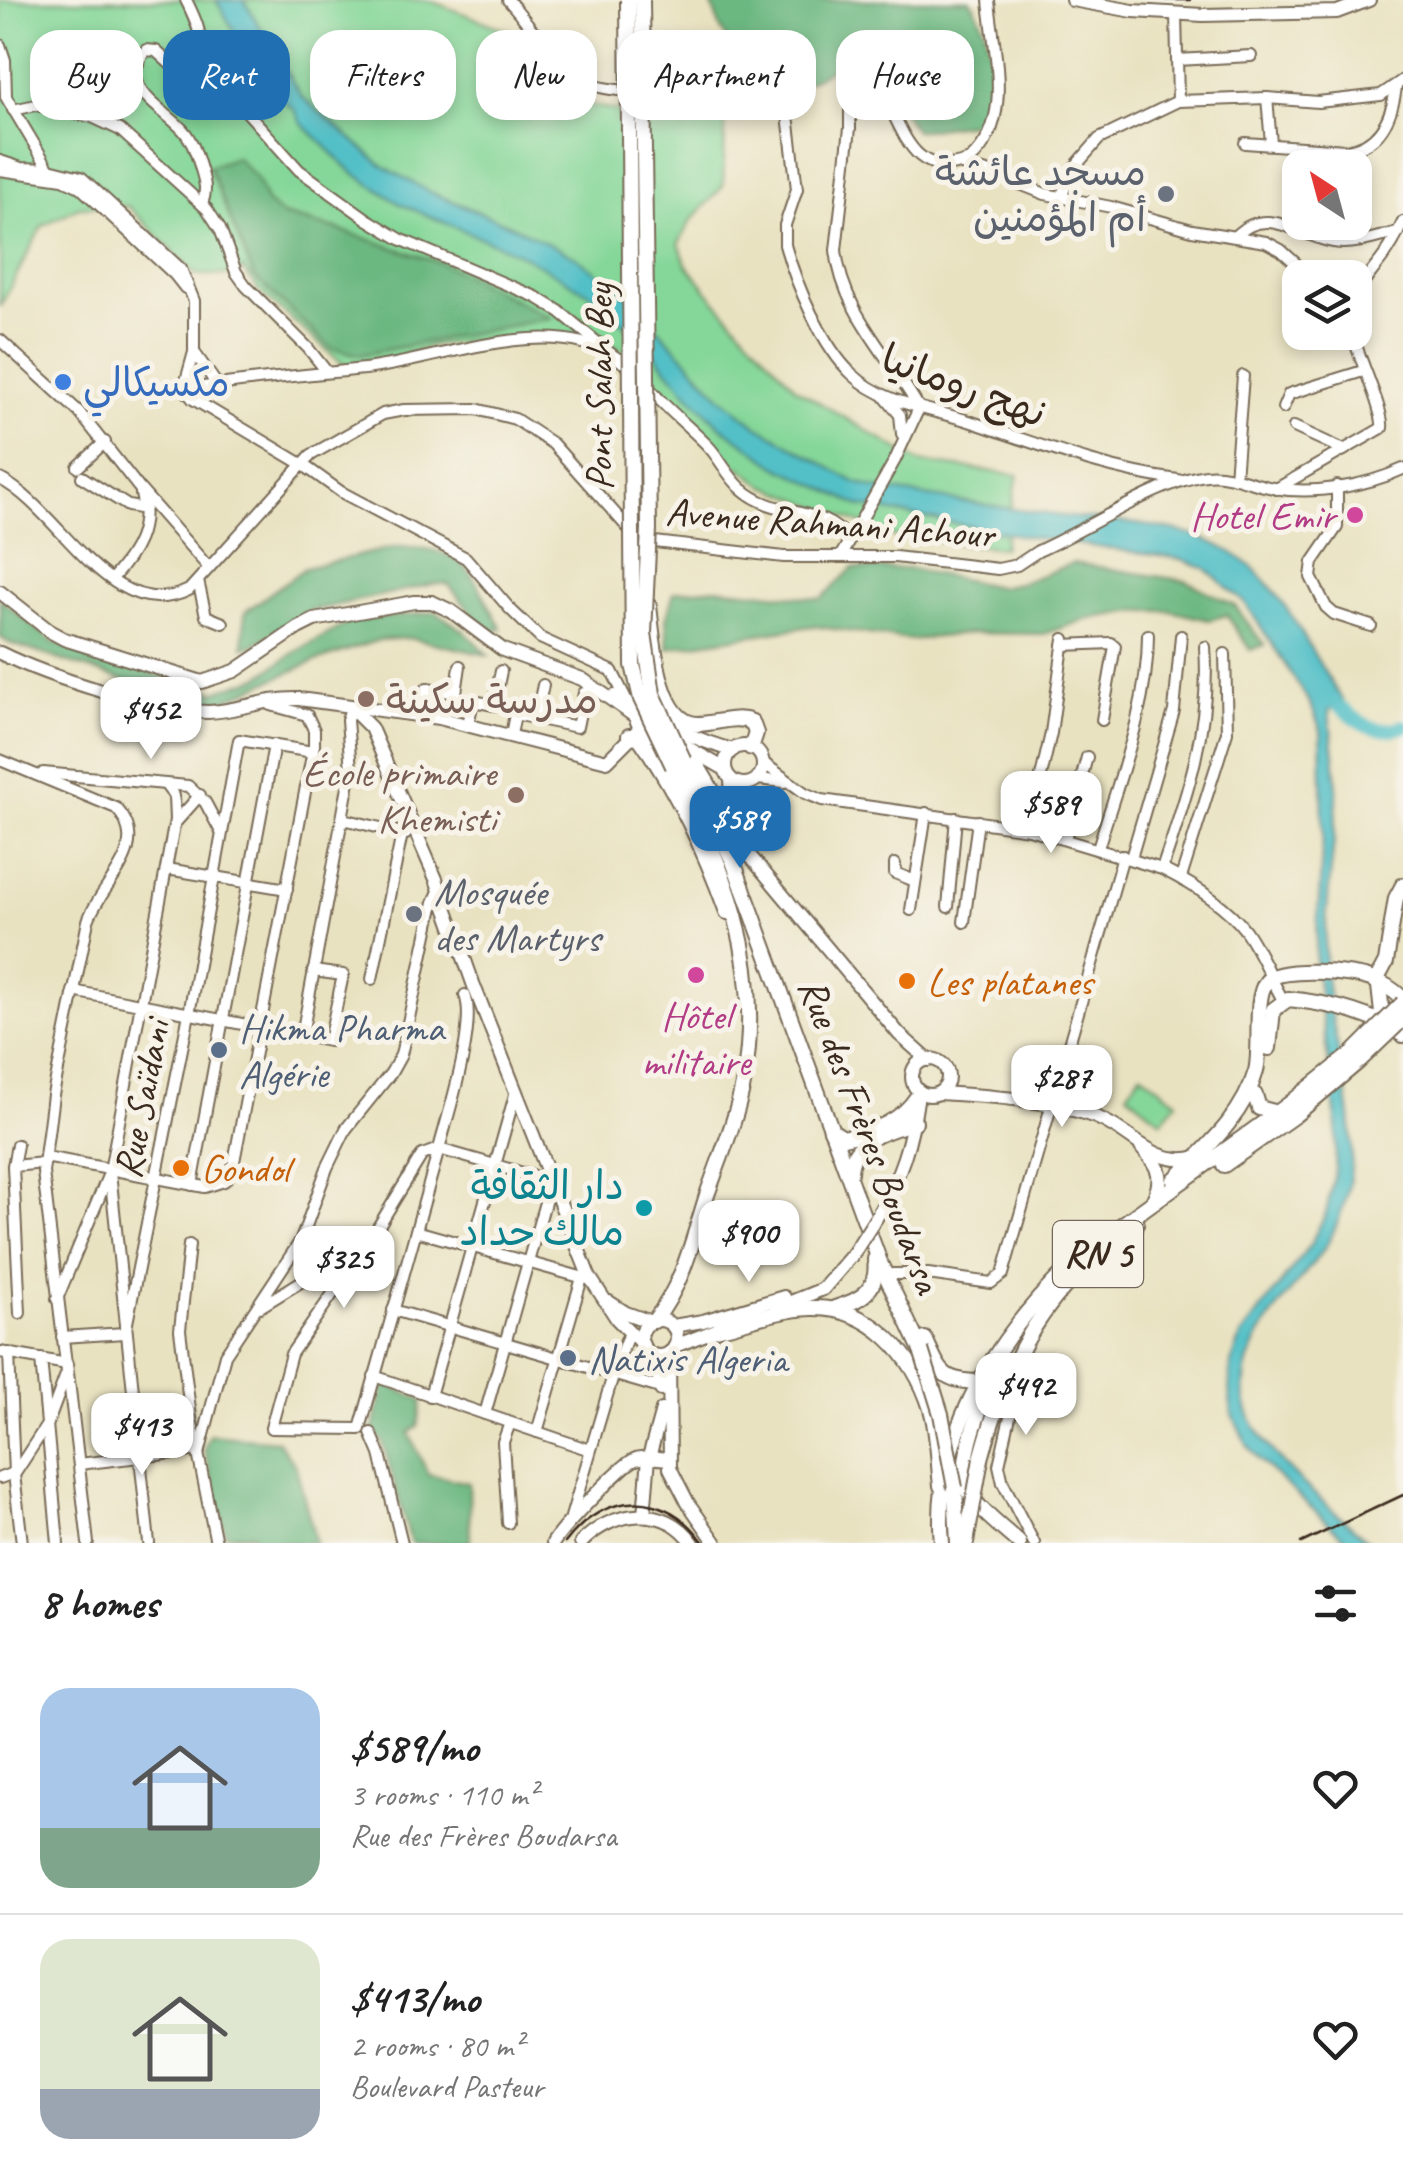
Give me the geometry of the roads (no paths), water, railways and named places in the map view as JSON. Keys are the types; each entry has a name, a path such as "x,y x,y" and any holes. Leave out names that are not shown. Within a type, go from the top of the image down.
{"highway":[{"name":"Pont Salah Bey","path":"628,0 633,665 650,719 678,763"},
{"path":"642,0 648,597 644,632 650,681 658,707 718,857 742,944 749,1016 744,1080 675,1291 653,1321"},
{"path":"648,597 658,668 668,700 681,718 696,724 748,720 756,730 750,748"},
{"path":"635,728 695,834 742,944"},
{"name":"Rue des Frères Boudarsa","path":"678,763 733,861 886,1276 921,1350 941,1414 955,1488 958,1543"},
{"path":"1383,1022 1378,982 1388,956 1396,898 1403,885"},
{"path":"1400,998 1394,962 1403,901"},
{"path":"1153,1202 1229,1123 1252,1082 1260,1044 1261,993 1270,978 1289,972 1355,976 1378,982 1400,998"},
{"path":"1356,1012 1400,998"},
{"name":"RN 5","path":"966,1543 980,1459 1000,1394 1017,1352 1048,1304 1128,1230 1287,1111 1352,1054 1400,998"},
{"path":"1197,1157 1226,1135 1256,1095 1266,1067 1273,1010 1288,1000 1356,1012 1402,1030"},
{"name":"RN 5","path":"941,1541 942,1502 961,1419 1019,1320 1064,1271 1116,1227 1402,1030"},
{"path":"831,1130 843,1138 890,1122 910,1108 918,1094"},
{"path":"1256,1095 1259,1108 1287,1111"},
{"path":"850,1179 850,1164 856,1150 881,1134 915,1122"},
{"path":"1142,1147 1161,1170 1161,1183 1153,1202"},
{"path":"875,1244 940,1372 955,1382 980,1382"},
{"path":"720,1328 802,1308 834,1308 864,1297 877,1272 875,1244"},
{"path":"834,1308 876,1328 908,1360 932,1413 942,1502"},
{"path":"1003,1347 981,1408 964,1475 970,1495 1019,1543"}],"main road":[{"path":"1072,0 1133,11 1308,14 1337,12 1369,0"},
{"path":"0,592 64,639 202,682 235,671 314,620 414,602 439,604 511,654 627,703 704,742 733,750 750,748 762,762 739,778 733,826"},
{"path":"0,652 100,689 169,708 227,711 278,698 299,699 468,725 607,761 635,728"},
{"path":"583,686 635,728 660,732 681,742 739,778"},
{"path":"350,708 371,728 409,832 440,889 586,1279 631,1334 657,1356 720,1328 810,1296 833,1280 854,1254 908,1152 915,1122 918,1094 914,1070 899,1034"},
{"path":"681,742 746,850 899,1034 928,1060 940,1062 947,1072 989,1097"},
{"path":"733,750 726,758 739,778 746,850"},
{"path":"914,1070 928,1060"},
{"path":"915,1122 947,1084 947,1072"},
{"path":"918,1094 989,1097 1050,1106 1092,1116 1171,1160 1197,1157"},
{"path":"881,1134 898,1138 908,1152"},
{"path":"672,1326 702,1321 833,1280"},
{"path":"599,1295 626,1313 663,1320 672,1326 678,1338 672,1350 668,1459 672,1475 716,1543"},
{"path":"644,1515 644,1482 659,1426 660,1388 642,1335 653,1321"},
{"path":"554,1543 571,1518 625,1465 638,1458 668,1459"},
{"path":"644,1482 658,1472 672,1475"},
{"path":"583,1542 616,1519 644,1515 679,1527 693,1543"}],"street":[{"path":"186,0 200,30"},
{"name":"نهج رومانيا","path":"508,0 568,71 586,83 632,89 760,90 779,99 788,116 797,182 784,230 789,258 836,355 852,374 918,408 1104,465 1180,480"},
{"path":"958,165 981,151 996,106 998,85 989,0"},
{"path":"1176,13 1178,101"},
{"path":"0,46 5,60 6,97 49,169"},
{"path":"163,58 156,51 146,50 135,72 137,84 146,97 163,112"},
{"path":"1177,60 1251,56"},
{"path":"840,557 895,460 918,408 852,304 838,268 838,232 850,128 848,94 855,75 867,72 878,85 916,156 940,166 958,165 995,174 1034,191 1097,203 1192,230 1276,246 1292,260"},
{"path":"1060,197 1073,169 1099,139 1178,101 1268,98 1318,102 1381,94 1400,84"},
{"path":"1245,143 1362,148 1375,140 1393,108 1400,84"},
{"path":"1268,98 1271,144"},
{"path":"12,110 36,105 109,123 214,216 236,272 246,286 327,372"},
{"path":"172,120 186,133 206,184 202,204"},
{"path":"255,120 300,170 367,219 400,239 536,297 559,311 634,371 712,450 742,490 786,512 831,522 848,540"},
{"path":"0,161 81,178 181,269 194,300 194,352 184,390"},
{"path":"0,170 63,179 80,187 174,274 194,300"},
{"path":"1234,236 1260,220 1343,243 1378,239 1402,226"},
{"path":"1372,270 1402,226"},
{"path":"0,340 68,400 209,568"},
{"path":"184,390 403,364 457,349 522,341 577,343 600,348 615,357"},
{"path":"1276,489 1374,435 1383,423 1357,350"},
{"path":"194,352 218,386"},
{"path":"1283,408 1289,394 1363,371"},
{"path":"1235,478 1243,376"},
{"path":"877,389 900,414 902,440"},
{"path":"184,390 200,405 342,492 466,558 540,638 612,670 635,728"},
{"name":"Avenue Rahmani Achour","path":"0,479 28,498 96,567 137,596 163,599 189,590 302,464 383,414 404,410 486,410 516,420 549,441 621,522 644,538 680,547 784,557 894,557 998,568 1017,565 1180,480"},
{"path":"1294,427 1344,450"},
{"path":"105,442 80,472 128,506 145,509"},
{"path":"1180,480 1212,474 1276,489 1368,482 1403,470"},
{"path":"1338,486 1337,526 1313,562 1311,577 1326,607 1334,614 1371,626"},
{"path":"112,578 138,542 145,509 139,488"},
{"path":"198,581 206,616 223,623"},
{"path":"1098,848 1137,726 1146,680 1148,635"},
{"path":"893,1274 928,1274 991,1283 1003,1274 1050,1106 1174,711 1182,636"},
{"path":"1029,829 1051,732 1064,642 1115,646 1102,720"},
{"path":"1162,869 1195,767 1202,732 1207,676 1205,647"},
{"path":"1181,878 1226,732 1225,654"},
{"path":"422,716 428,688 456,692 460,666"},
{"path":"468,725 472,701 494,705 501,670"},
{"path":"536,718 543,686"},
{"path":"511,735 516,714 577,727 583,686"},
{"path":"13,1166 44,1160 212,1186 232,1172 313,752 314,730 308,715 255,702"},
{"path":"302,1036 352,760 346,720 350,708"},
{"name":"Rue Saïdani","path":"125,1333 239,740 274,746"},
{"path":"192,1185 274,746 313,752"},
{"path":"1065,839 1086,758"},
{"path":"0,760 107,803 124,816 128,825 126,858 91,912 44,1160 56,1300 88,1543"},
{"path":"762,762 791,784 822,800 1029,829 1162,869 1181,878 1238,922 1270,978 1288,1000"},
{"path":"32,772 188,786 200,795 222,834"},
{"path":"739,778 791,784"},
{"path":"56,1300 110,1170 175,822 174,796 164,784"},
{"path":"175,822 200,795"},
{"path":"911,910 926,813"},
{"path":"948,907 956,818"},
{"path":"343,819 409,832 372,979"},
{"path":"964,922 978,821"},
{"path":"894,864 894,873 915,880"},
{"path":"167,869 287,889"},
{"path":"200,1450 218,1371 233,1339 301,1240 346,1129 391,1073 401,1054 440,889"},
{"path":"73,991 329,1041 342,975 313,971"},
{"path":"402,1543 380,1454 366,1431 374,1376 439,1148 467,1031 465,995"},
{"path":"430,1396 516,1091"},
{"path":"16,1145 13,1166 20,1313"},
{"path":"366,1431 271,1428 291,1354 422,1155 439,1148 551,1181 485,1414"},
{"path":"110,1170 149,1543"},
{"path":"416,1231 586,1279 537,1432"},
{"path":"251,1313 372,1236"},
{"path":"189,1245 180,1330 191,1418 216,1543"},
{"path":"393,1310 660,1388"},
{"path":"1032,1331 999,1465 1003,1484 1034,1543"},
{"path":"62,1337 125,1333"},
{"path":"571,1518 614,1372 631,1334"},
{"path":"22,1543 4,1352 67,1364"},
{"path":"42,1359 58,1543"},
{"path":"0,1478 14,1474 48,1423 67,1364"},
{"path":"374,1376 590,1450"},
{"path":"508,1523 503,1442 510,1423"},
{"path":"79,1464 200,1450"}],"water":[{"path":"216,0 244,0 262,30 234,30"},
{"path":"290,77 310,104 310,120 329,120 383,166 430,192 576,257 628,296 723,399 757,426 855,482 873,488 1186,533 1235,555 1257,572 1283,603 1347,706 1339,712 1334,707 1329,710 1337,793 1325,959 1349,1108 1351,1168 1346,1198 1328,1242 1260,1335 1245,1375 1245,1397 1250,1416 1277,1456 1370,1543 1350,1543 1261,1462 1247,1445 1232,1413 1229,1391 1231,1363 1241,1336 1310,1245 1326,1213 1335,1172 1337,1127 1315,964 1323,835 1321,730 1310,703 1246,604 1205,568 1181,559 1041,539 860,506 778,467 720,426 642,339 589,293 522,255 400,204 352,172 301,123 290,106"}],"waterway":[{"path":"1330,698 1373,727 1403,726"}],"tram line":[{"path":"1301,1543 1403,1495"},
{"path":"565,1543 598,1513 635,1502 672,1512 704,1543"}],"railway":[{"path":"1165,0 1190,0"}],"place":[{"name":"مسجد عائشة أم المؤمنين","path":"1166,194"},
{"name":"مكسيكالي","path":"63,382"},
{"name":"Hotel Emir","path":"1355,515"},
{"name":"مدرسة سكينة","path":"366,699"},
{"name":"École primaire Khemisti","path":"516,795"},
{"name":"Mosquée des Martyrs","path":"414,914"},
{"name":"Hôtel militaire","path":"696,975"},
{"name":"Les platanes","path":"907,981"},
{"name":"Hikma Pharma Algérie","path":"219,1050"},
{"name":"Gondol","path":"181,1168"},
{"name":"دار الثقافة مالك حداد","path":"644,1208"},
{"name":"Natixis Algeria","path":"568,1358"}]}
